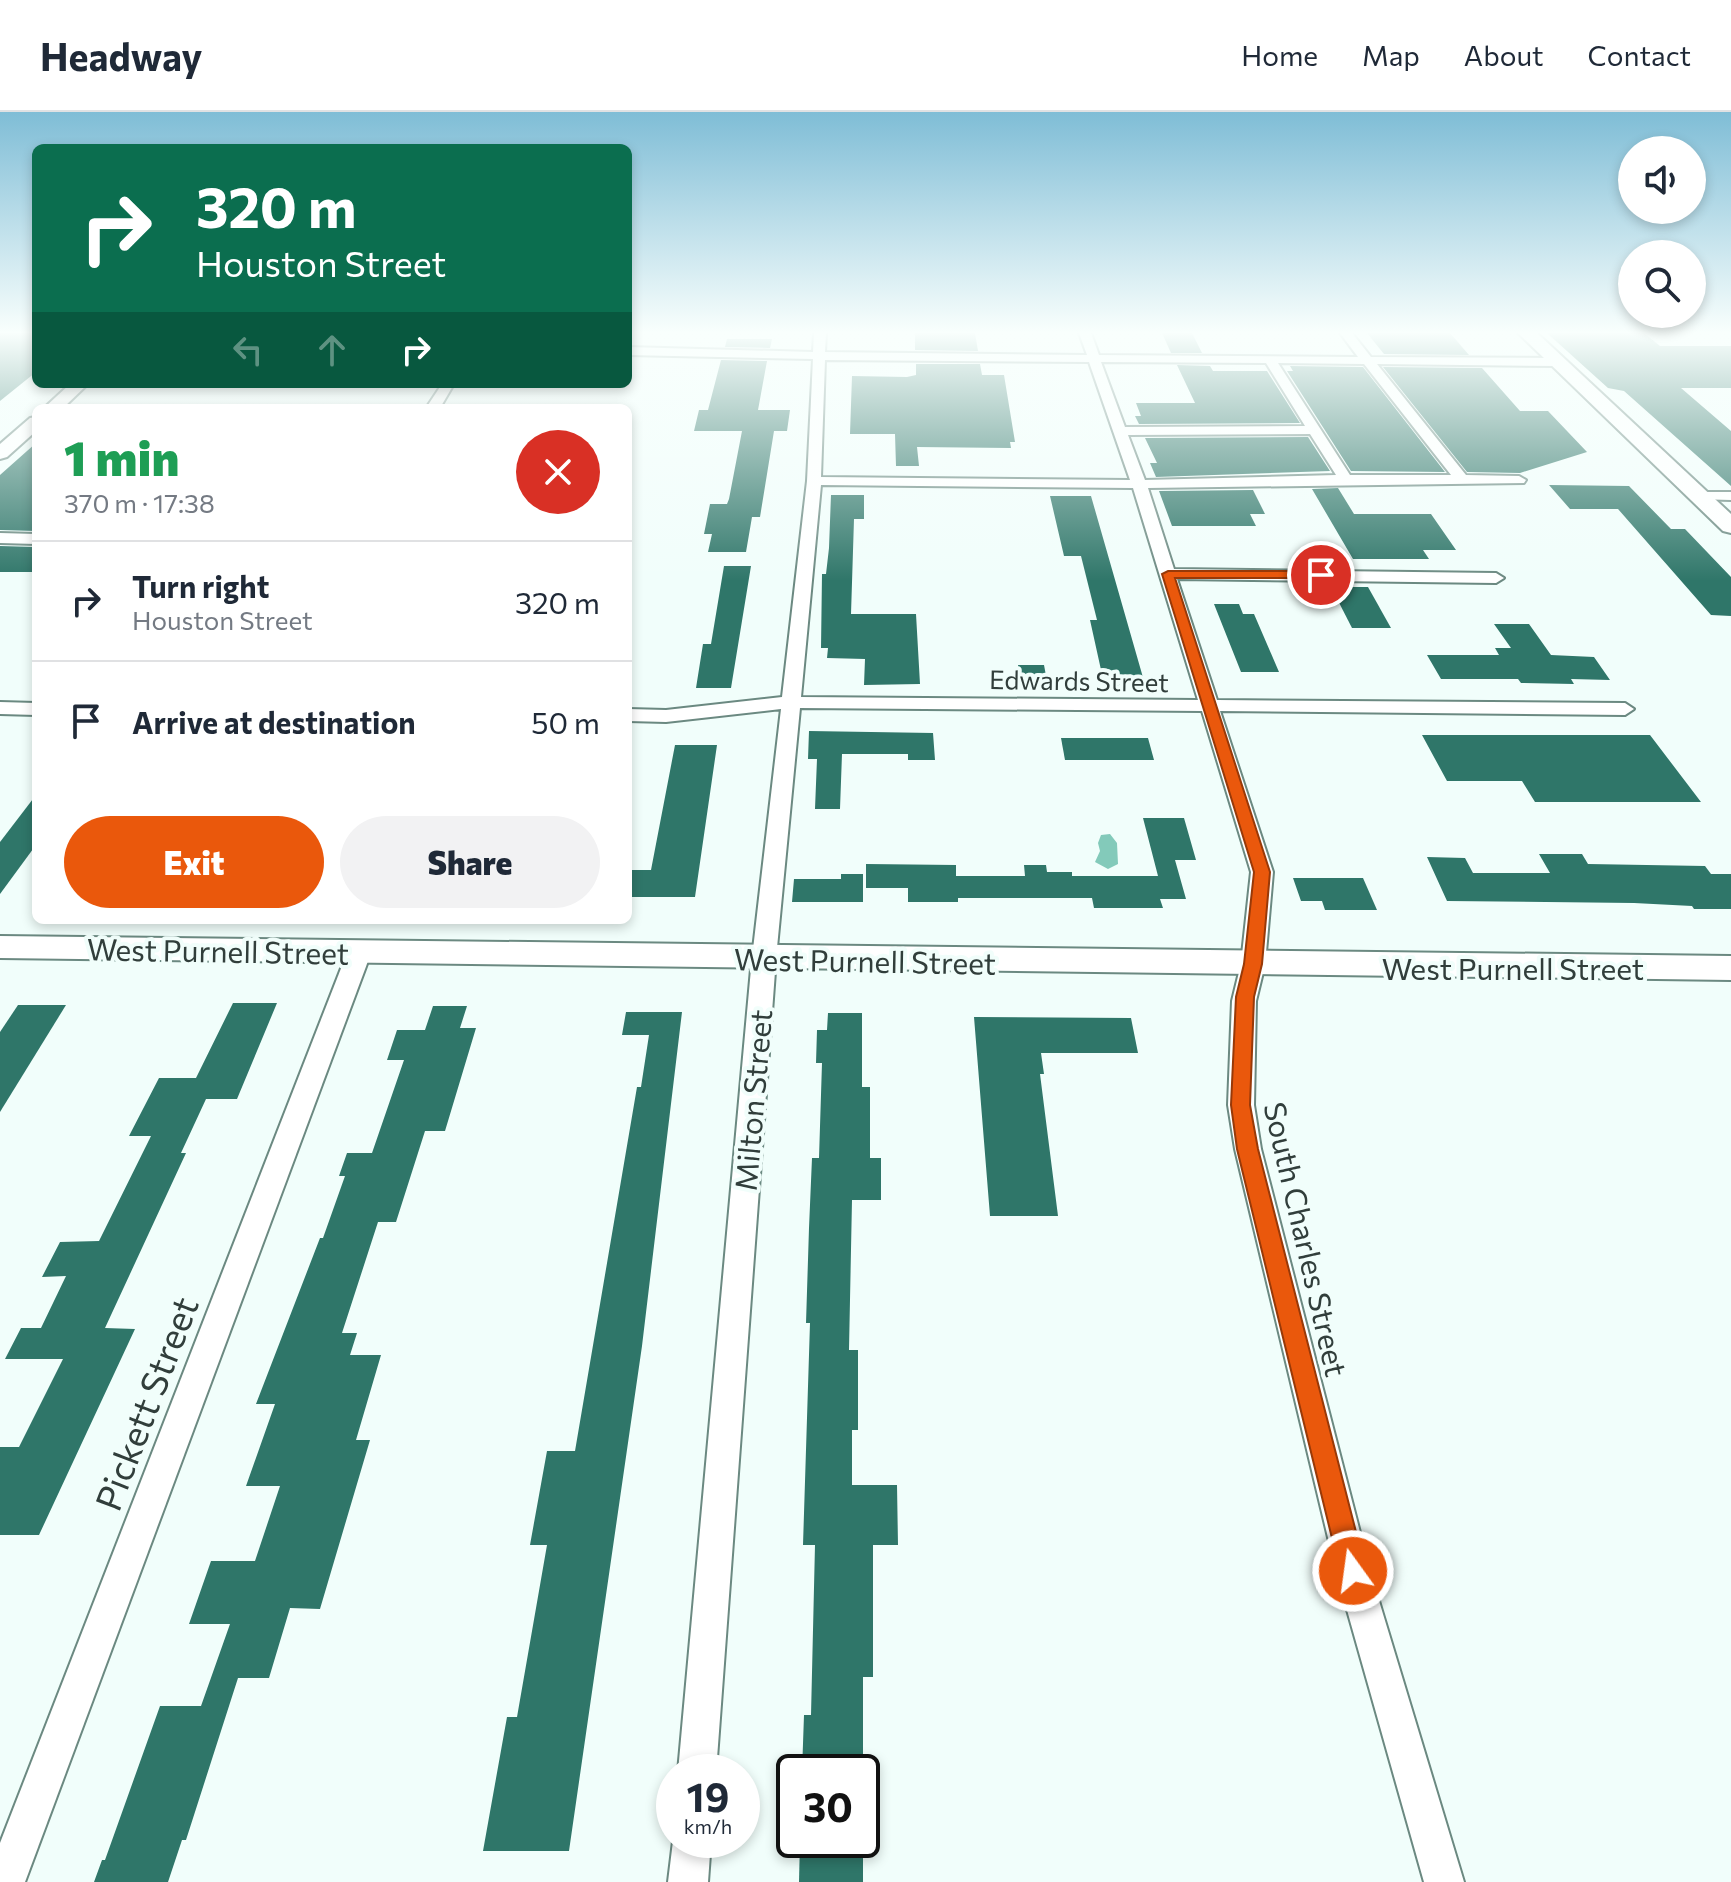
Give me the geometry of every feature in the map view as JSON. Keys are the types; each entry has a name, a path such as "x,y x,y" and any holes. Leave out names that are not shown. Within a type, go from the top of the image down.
{"main road":[{"path":"1614,416 1731,526"}],"street":[{"name":"Milton Street","path":"698,1754 764,958 814,481 816,416"},
{"name":"South Charles Street","path":"1115,416 1262,872 1253,964 1245,997 1241,1105 1248,1149 1353,1571 1444,1882"},
{"path":"1306,416 1346,479"},
{"path":"1411,416 1462,480"},
{"path":"1121,431 1315,430"},
{"path":"0,453 18,438"},
{"path":"814,481 1139,484 1346,479 1519,480"},
{"path":"1700,496 1731,496"},
{"path":"0,538 32,539"},
{"path":"1168,574 1496,578"},
{"name":"Edwards Street","path":"632,715 666,716 790,702 1625,709"},
{"path":"0,708 32,709"},
{"name":"West Purnell Street","path":"0,947 1731,968"},
{"name":"Pickett Street","path":"5,1882 359,953"},
{"path":"688,1882 690,1858"}],"shaded area":[{"path":"1110,834 1117,843 1118,864 1108,869 1095,862 1100,851 1098,843 1101,835"}],"building":[{"path":"698,416 789,416 787,431 774,431 760,517 752,517 746,552 708,552 712,534 704,534 710,504 727,504 729,499 742,431 694,431"},
{"path":"851,416 1011,416 1015,442 1010,442 1011,448 917,447 919,466 896,466 895,434 850,434"},
{"path":"1135,416 1295,416 1300,423 1139,424"},
{"path":"1316,416 1401,416 1445,472 1351,471"},
{"path":"1422,416 1552,416 1587,452 1520,473 1467,472"},
{"path":"1652,416 1713,416 1731,431 1731,486"},
{"path":"1308,437 1330,471 1156,477 1150,463 1157,463 1145,438"},
{"path":"32,447 32,531 0,530 0,475"},
{"path":"1549,485 1629,486 1671,529 1685,529 1731,577 1731,616 1711,615 1618,509 1570,509"},
{"path":"1338,488 1354,514 1431,514 1456,550 1423,550 1429,559 1353,559 1312,489"},
{"path":"1253,490 1265,514 1250,514 1256,526 1172,526 1159,491"},
{"path":"831,495 864,495 864,519 854,519 851,614 916,614 920,684 864,685 865,659 827,658 828,648 821,648 822,574 826,574 829,548"},
{"path":"1050,496 1091,496 1146,688 1105,688 1090,620 1097,620 1081,556 1064,556"},
{"path":"0,546 32,547 32,572 0,572"},
{"path":"724,566 751,566 731,688 696,688 703,644 711,644"},
{"path":"1331,587 1368,587 1391,628 1352,628"},
{"path":"1214,604 1239,604 1243,614 1254,614 1279,672 1241,672"},
{"path":"1494,624 1529,624 1551,655 1594,657 1610,680 1571,679 1574,684 1521,683 1518,679 1441,679 1427,655 1499,655 1495,648 1511,648"},
{"path":"1018,665 1044,665 1048,686 1022,686"},
{"path":"809,731 933,733 935,760 908,760 908,754 842,754 840,809 815,809 817,759 808,759"},
{"path":"1422,735 1650,735 1701,802 1535,802 1522,781 1447,781"},
{"path":"1061,738 1148,738 1154,760 1065,760"},
{"path":"675,745 717,745 695,897 632,897 632,870 651,870"},
{"path":"32,800 32,850 0,894 0,842"},
{"path":"1143,818 1184,818 1196,860 1175,860 1186,899 1160,899 1163,908 1094,908 1092,898 958,898 958,902 908,902 908,888 866,888 866,864 956,865 956,876 1025,876 1024,865 1046,865 1047,872 1072,872 1072,876 1158,876"},
{"path":"1539,854 1582,854 1588,864 1705,866 1711,874 1731,874 1731,909 1634,903 1447,901 1427,857 1465,858 1473,873 1550,873"},
{"path":"841,874 863,874 863,902 792,902 794,879 841,879"},
{"path":"1293,878 1363,878 1377,910 1325,910 1322,901 1301,901"},
{"path":"233,1003 277,1003 237,1099 206,1099 181,1153 186,1153 105,1328 135,1329 39,1535 0,1535 0,1447 19,1447 63,1359 5,1359 21,1328 41,1328 66,1276 42,1277 60,1242 99,1241 151,1136 129,1136 159,1078 196,1078"},
{"path":"18,1005 66,1005 0,1112 0,1032"},
{"path":"433,1006 467,1006 460,1028 476,1028 445,1131 425,1131 396,1222 378,1222 342,1333 357,1333 350,1355 381,1355 356,1440 370,1440 320,1609 290,1608 269,1678 238,1678 186,1840 182,1840 168,1882 94,1882 102,1860 105,1860 160,1706 201,1706 230,1624 189,1624 211,1561 255,1561 280,1486 246,1486 275,1404 256,1404 320,1238 323,1238 345,1176 339,1176 347,1153 372,1153 404,1060 387,1060 397,1030 425,1030"},
{"path":"626,1012 682,1012 642,1346 569,1851 483,1851 507,1717 517,1717 547,1545 530,1545 547,1451 575,1451 637,1087 641,1087 649,1035 622,1035"},
{"path":"828,1013 862,1013 862,1087 870,1087 870,1158 881,1158 881,1200 852,1200 849,1350 858,1350 858,1430 852,1430 852,1485 897,1485 898,1545 873,1545 873,1677 863,1677 863,1754 803,1754 804,1715 811,1715 815,1545 803,1545 810,1323 806,1323 809,1228 812,1158 819,1158 822,1063 816,1063 817,1030 827,1030"},
{"path":"974,1017 1131,1018 1138,1053 1041,1053 1044,1074 1040,1074 1058,1216 990,1216"},
{"path":"800,1858 863,1858 863,1882 799,1882"}],"route":[{"path":"1321,575 1168,574 1262,872 1253,964 1245,997 1241,1105 1248,1149 1353,1571"}]}
